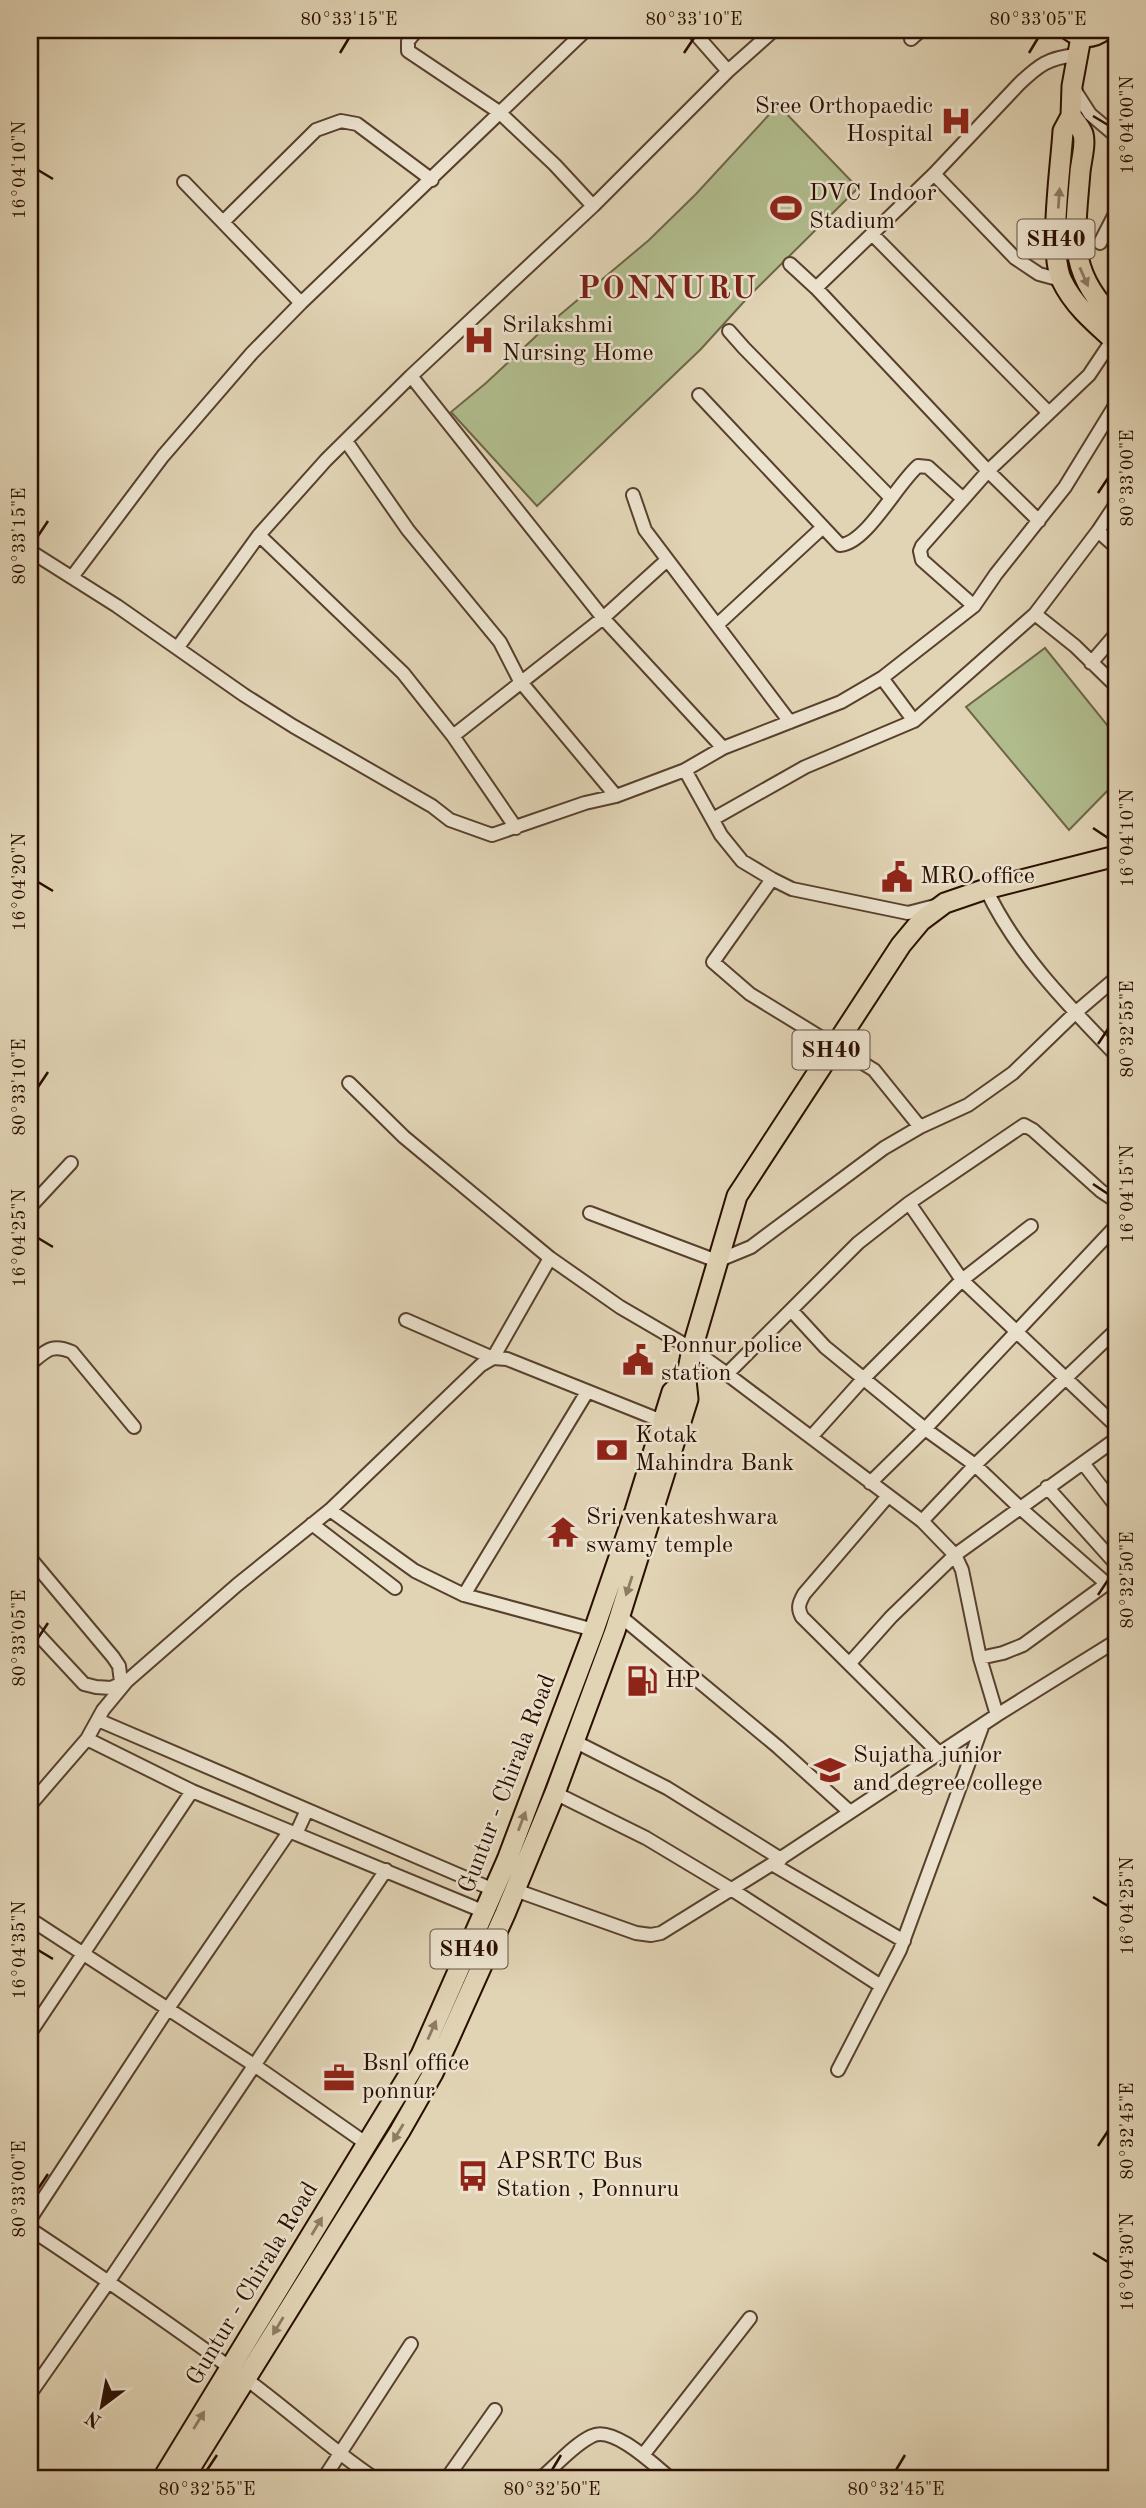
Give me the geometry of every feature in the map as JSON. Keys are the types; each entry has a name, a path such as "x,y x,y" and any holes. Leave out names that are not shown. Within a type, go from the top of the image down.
{"main road":[{"path":"1075,41 1104,30"},
{"name":"SH40","path":"1075,41 1072,116 1083,135 1077,220 1078,263 1115,334"},
{"name":"SH40","path":"1072,116 1063,131 1055,250 1061,280 1073,300 1115,334"},
{"name":"Guntur - Chirala Road","path":"163,2478 329,2242 400,2131 433,2073 515,1890 555,1793 620,1615 688,1399 686,1380 692,1349 737,1196 834,1045 901,945 921,921 945,903 986,889 1116,856"},
{"name":"Guntur - Chirala Road","path":"184,2478 238,2374 421,2055 495,1890 594,1630 672,1392 686,1380"}],"street":[{"path":"417,30 408,41 408,51 499,112 555,165 593,206"},
{"path":"72,576 163,456 252,354 301,303 586,30"},
{"path":"692,30 728,71"},
{"path":"178,647 259,535 346,441 411,376 593,206 728,71 774,30"},
{"path":"816,288 934,174 1019,84 1040,64 1058,57 1075,41"},
{"path":"1072,86 1090,114 1116,136"},
{"path":"223,222 316,130 341,121 357,124 432,180"},
{"path":"934,174 1015,258 1039,274 1061,280"},
{"path":"184,182 301,303"},
{"path":"1100,243 1116,212"},
{"path":"873,235 1048,412"},
{"path":"790,264 1039,521"},
{"path":"729,331 891,498"},
{"path":"974,606 920,556 922,546 988,471 1089,375 1115,334"},
{"path":"411,376 603,618 723,748"},
{"path":"699,395 840,545 848,545 863,532 914,470 923,466 928,467 962,498"},
{"path":"30,551 72,576 293,726 432,806 450,820 492,835 545,816 616,796 685,770 723,748 841,702 882,678 974,606 1065,487 1116,404"},
{"path":"346,441 408,530 500,642 520,681 616,796"},
{"path":"634,495 645,530 790,722"},
{"path":"713,819 805,767 914,721 1035,614 1116,504"},
{"path":"718,625 823,527"},
{"path":"1098,531 1116,547"},
{"path":"259,535 403,673 453,736 516,828"},
{"path":"453,736 603,618 667,560"},
{"path":"1035,614 1075,646 1116,685"},
{"path":"1091,663 1116,634"},
{"path":"882,678 914,721"},
{"path":"685,770 721,835 742,861 772,879 792,889 908,913 945,903"},
{"path":"772,879 713,962 750,994 874,1070 920,1127"},
{"path":"986,889 1000,920 1075,1013 1116,1055"},
{"path":"590,1213 717,1261 751,1247 884,1148 920,1127 968,1105 1013,1073 1116,978"},
{"path":"349,1083 404,1137 550,1258 620,1307 692,1349 922,1521 955,1555 962,1570 980,1658 997,1715"},
{"path":"727,1374 858,1244 908,1203 1024,1125 1116,1201"},
{"path":"30,1207 71,1163"},
{"path":"908,1203 962,1280 1116,1426"},
{"path":"811,1437 864,1378 962,1280 1031,1226"},
{"path":"870,1483 1017,1333 1116,1226"},
{"path":"30,1805 87,1739 119,1684 330,1510 481,1364 493,1358 550,1258"},
{"path":"790,1310 825,1347 925,1429 975,1465 1019,1507 1111,1581 1023,1645 980,1658"},
{"path":"407,1320 493,1358 507,1359 662,1421"},
{"path":"922,1521 975,1465 1116,1330"},
{"path":"30,1364 50,1348 61,1347 72,1352 134,1427"},
{"path":"464,1595 587,1392"},
{"path":"850,1663 891,1617 955,1555 1116,1439"},
{"path":"1083,1463 1116,1506"},
{"path":"1047,1487 1116,1564"},
{"path":"888,1496 804,1594 799,1603 799,1611 940,1754"},
{"path":"330,1510 415,1571 464,1595 594,1630"},
{"path":"312,1524 395,1588"},
{"path":"30,1558 113,1657 119,1666 119,1684"},
{"path":"620,1615 778,1747 850,1812"},
{"path":"30,1626 84,1684 96,1687 119,1684"},
{"path":"515,1890 636,1933 651,1936 675,1927 997,1715 1116,1641"},
{"path":"97,1720 495,1890"},
{"path":"838,2070 904,1941 982,1727"},
{"path":"87,1739 192,1791 485,1912"},
{"path":"574,1741 667,1788 777,1861 802,1883 904,1941"},
{"path":"30,2034 192,1791"},
{"path":"555,1793 646,1838 731,1889 881,1986"},
{"path":"30,2220 167,2010 307,1810"},
{"path":"30,2394 386,1870"},
{"path":"30,1919 254,2065 368,2144"},
{"path":"30,2229 109,2281 238,2374 339,2455 374,2478"},
{"path":"643,2455 750,2318"},
{"path":"324,2478 411,2344"},
{"path":"447,2478 495,2410"},
{"path":"541,2478 594,2435 605,2433 643,2455 670,2478"}],"green space":[{"path":"778,105 858,188 750,295 701,349 537,506 451,412 549,324 649,240 696,194"},
{"path":"1045,648 1116,736 1116,782 1069,830 966,707"}],"place":[{"name":"Sree Orthopaedic Hospital","path":"956,121"},
{"name":"DVC Indoor Stadium","path":"786,208"},
{"name":"Srilakshmi Nursing Home","path":"479,340"},
{"name":"MRO office","path":"897,877"},
{"name":"Ponnur police station","path":"638,1360"},
{"name":"Kotak Mahindra Bank","path":"612,1450"},
{"name":"Sri venkateshwara swamy temple","path":"563,1532"},
{"name":"HP","path":"642,1681"},
{"name":"Sujatha junior and degree college","path":"830,1770"},
{"name":"Bsnl office ponnur","path":"339,2078"},
{"name":"APSRTC Bus Station , Ponnuru","path":"473,2176"}],"district":[{"name":"PONNURU","path":"668,290"}]}
